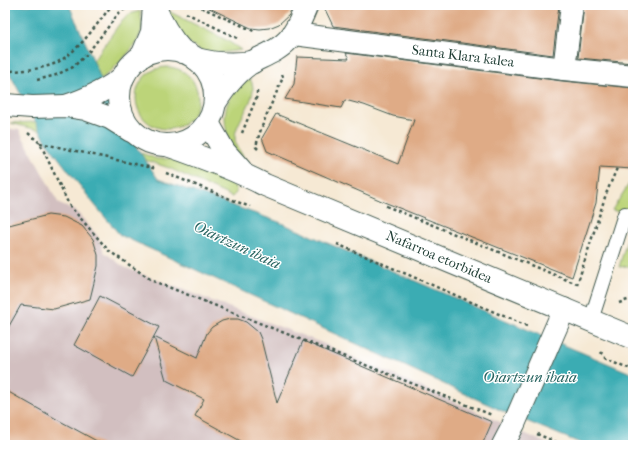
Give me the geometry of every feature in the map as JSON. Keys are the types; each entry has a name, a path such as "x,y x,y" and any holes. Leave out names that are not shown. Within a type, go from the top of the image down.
{"main road":[{"path":"154,5 166,30 174,42 206,70 213,83 215,93 211,113"},
{"path":"142,56 152,32 154,5"},
{"path":"5,105 32,107 66,106 85,109 120,123 150,142 167,145 177,144 195,136 231,80 253,62 272,52 288,41 294,34 307,5"},
{"path":"564,69 572,5"},
{"name":"Santa Klara kalea","path":"294,34 564,69 633,76"},
{"path":"66,106 111,87 123,77 142,56 152,52 173,50 224,64 253,62"},
{"path":"123,77 119,101 122,113 128,125 136,134"},
{"name":"Nafarroa etorbidea","path":"211,113 215,137 224,151 246,175"},
{"name":"Nafarroa etorbidea","path":"167,145 207,158 265,185 633,338"},
{"path":"509,438 564,309"}],"lane":[{"path":"591,320 625,214"}],"path":[{"path":"5,71 25,70 50,66 72,53 92,31 112,5"},
{"path":"196,5 256,32"},
{"path":"34,81 56,75 73,67 87,54 118,13 131,6"},
{"path":"183,11 239,39"},
{"path":"260,152 256,147 259,134 283,77 281,69"},
{"path":"26,131 40,143 68,204 109,250 153,281 509,438 563,445"},
{"path":"40,143 156,169 256,209"},
{"path":"576,288 606,194 617,168"},
{"path":"382,204 577,284"},
{"path":"618,304 633,298"},
{"path":"601,352 606,358 633,370"}],"shaded area":[{"path":"5,128 19,130 59,204 76,211 97,235 104,252 124,267 322,343 550,445 5,445"}],"green space":[{"path":"140,11 142,27 136,43 108,74 94,85 93,61 120,23 130,14"},
{"path":"168,11 228,41 241,50 220,53 202,51 188,42 176,30"},
{"path":"161,67 173,67 189,76 196,86 198,98 196,110 189,120 173,129 161,129 150,124 141,115 136,104 136,92 141,81 150,72"},
{"path":"250,79 253,86 253,93 239,124 235,139 245,159 234,150 230,144 226,128 225,112 229,99 238,88"},
{"path":"59,121 157,159 182,158 208,165 236,188 236,193 232,197 169,168 119,151 11,123"},
{"path":"633,178 633,216 612,210"},
{"path":"633,220 633,266 619,267"}],"water":[{"name":"Oiartzun ibaia","path":"5,5 69,5 97,69 113,112 158,179 279,222 633,374 633,445 585,445 509,414 120,235 47,143 5,65"}],"building":[{"path":"203,5 293,5 289,15 279,24 269,28 260,29 251,28"},
{"path":"323,5 559,5 553,55 333,26"},
{"path":"584,5 633,5 633,63 578,58"},
{"path":"346,53 562,81 633,88 633,169 600,167 596,203 572,277 384,202 267,151 262,138 276,114 398,164 414,120 393,116 364,105 345,100 341,108 285,99 294,84 297,57 349,59"},
{"path":"48,215 64,217 82,226 93,239 98,255 98,266 90,299 54,309 21,305 5,333 5,226"},
{"path":"100,296 159,327 132,377 74,345"},
{"path":"238,319 246,322 258,332 277,403 303,341 492,422 482,445 248,445 195,416 204,399 166,380 154,337 197,358 207,333 212,327 222,321"},
{"path":"5,390 60,421 104,445 5,445"}]}
